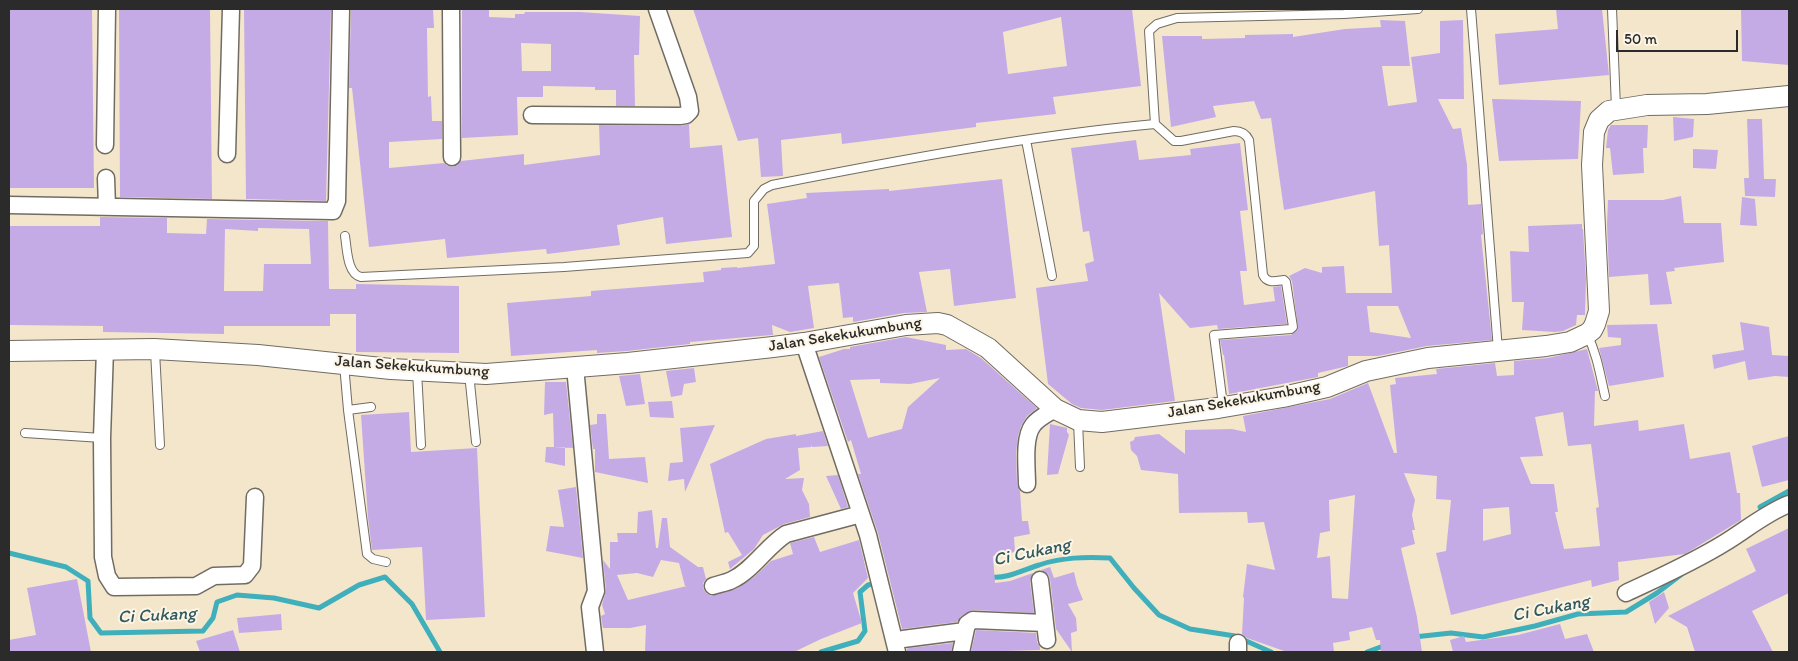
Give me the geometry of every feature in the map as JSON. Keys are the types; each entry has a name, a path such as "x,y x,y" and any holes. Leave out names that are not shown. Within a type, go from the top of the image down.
{"street":[{"path":"105,145 107,9"},
{"path":"227,154 231,9"},
{"path":"9,205 330,212 334,210 337,202 339,161 341,9"},
{"path":"451,9 452,156"},
{"path":"532,115 686,115 690,111 688,97 657,9"},
{"path":"1587,334 1595,324 1599,311 1592,164 1594,132 1599,120 1609,112 1647,104 1707,104 1789,96"},
{"path":"106,178 107,207"},
{"name":"Jalan Sekekukumbung","path":"9,351 154,349 258,355 418,371 486,374 575,367 804,343 906,325 938,323 947,325 988,348 1055,409 1078,420 1102,422 1223,407 1308,392 1327,387 1366,371 1419,360 1570,342 1587,334"},
{"path":"804,343 868,535 900,645 965,631"},
{"path":"105,349 102,438 103,556 107,576 114,586 196,586 214,576 245,575 252,566 255,497"},
{"path":"575,367 596,590 590,607 595,652"},
{"path":"1027,484 1027,440 1032,426 1055,409"},
{"path":"1626,592 1691,562 1726,542 1762,517 1789,504"},
{"path":"713,586 731,581 744,573 776,540 786,534 860,514"},
{"path":"1040,580 1047,640"},
{"path":"961,652 967,624 972,620 1045,622"}],"lane":[{"path":"1177,18 1178,9"},
{"path":"1223,407 1214,335 1217,333 1291,329 1293,327 1286,282 1284,280 1269,282 1263,275 1247,136 1239,131 1234,131 1180,142 1174,141 1155,124 1149,32 1158,24 1177,18 1418,9"},
{"path":"1471,9 1498,350"},
{"path":"1612,9 1616,110"},
{"path":"345,236 352,271 356,276 361,277 564,267 748,253 754,246 754,201 764,190 772,185 1026,140 1155,124"},
{"path":"1026,140 1052,276"},
{"path":"1587,334 1594,347 1600,366 1605,396"},
{"path":"154,349 160,445"},
{"path":"344,363 348,410 367,554 373,559 386,562"},
{"path":"418,371 421,445"},
{"path":"469,374 476,442"},
{"path":"348,410 371,407"},
{"path":"1078,420 1080,467"},
{"path":"25,434 102,438"}],"building":[{"path":"9,9 92,9 94,188 9,188"},
{"path":"119,9 210,9 212,199 120,197"},
{"path":"244,9 331,9 326,201 246,199"},
{"path":"351,9 433,9 434,28 427,28 428,97 431,96 432,121 442,121 442,139 389,142 389,168 444,163 453,167 461,161 524,154 524,165 600,155 599,125 680,126 689,124 690,148 722,145 732,237 666,244 663,217 617,225 620,245 547,254 546,249 447,258 445,239 369,247 352,88 349,88"},
{"path":"462,9 489,9 489,17 515,18 515,14 524,14 525,12 580,12 640,16 639,55 634,55 635,106 616,106 616,90 595,90 595,87 543,86 543,97 517,97 518,135 462,138","holes":["521,43 551,44 551,71 522,71"]},
{"path":"693,9 1132,9 1141,86 1053,97 1056,114 976,123 976,127 842,144 841,133 781,140 783,176 761,177 758,138 738,141","holes":["1061,17 1067,66 1008,74 1003,32"]},
{"path":"1556,9 1602,9 1609,75 1499,85 1495,34 1558,29"},
{"path":"1741,9 1789,9 1789,65 1742,61"},
{"path":"1380,20 1405,21 1410,66 1382,66 1388,106 1417,102 1411,57 1440,53 1440,21 1463,20 1464,99 1438,99 1453,129 1461,128 1467,165 1468,205 1481,204 1483,234 1481,235 1492,340 1427,346 1378,356 1348,356 1348,366 1318,373 1318,377 1229,394 1220,340 1291,335 1298,329 1292,281 1289,276 1305,268 1322,273 1322,267 1344,266 1346,293 1392,293 1389,245 1379,246 1375,191 1284,210 1271,118 1261,119 1254,101 1213,106 1216,117 1171,127 1162,36 1202,36 1202,39 1245,38 1245,35 1293,34 1293,37 1345,29 1381,27","holes":["1367,306 1398,306 1411,338 1370,332"]},
{"path":"1492,99 1581,101 1578,159 1499,161"},
{"path":"1673,117 1694,119 1693,137 1674,141"},
{"path":"1747,119 1762,119 1764,179 1776,179 1775,197 1745,196 1744,178 1749,178"},
{"path":"1611,125 1648,125 1647,148 1643,148 1644,173 1613,175 1610,148 1606,148 1608,130"},
{"path":"1136,140 1139,160 1191,155 1190,149 1240,143 1248,210 1240,211 1247,271 1240,271 1244,305 1275,301 1273,287 1281,286 1287,324 1218,329 1217,325 1190,328 1159,293 1175,401 1102,410 1081,408 1072,404 1048,384 1036,288 1088,281 1085,264 1094,261 1089,231 1083,232 1071,148"},
{"path":"1693,149 1718,150 1716,169 1693,168"},
{"path":"1002,179 1016,298 954,306 950,269 919,272 927,312 904,313 853,322 853,317 843,318 839,283 808,286 814,328 790,332 772,325 773,335 690,342 690,344 627,351 597,353 597,350 511,356 507,303 591,296 591,291 704,282 703,272 721,270 721,268 775,264 767,204 807,198 806,193 889,189 889,191"},
{"path":"1681,196 1684,223 1721,223 1724,262 1674,268 1675,271 1666,272 1672,304 1650,305 1648,274 1609,277 1608,200 1663,200"},
{"path":"1742,197 1755,199 1757,226 1740,225"},
{"path":"100,217 167,218 167,233 206,234 207,219 328,221 329,289 356,289 356,284 459,286 459,353 356,352 356,314 330,314 330,326 224,326 224,334 103,332 103,326 9,325 9,226 100,226","holes":["258,228 309,229 311,264 264,264 263,291 224,291 225,229 258,231"]},
{"path":"1582,224 1586,279 1585,315 1577,315 1576,325 1563,331 1522,330 1524,302 1512,302 1510,251 1529,252 1528,226"},
{"path":"1740,322 1769,327 1772,355 1789,356 1789,377 1775,376 1748,380 1745,361 1714,369 1712,355 1744,350"},
{"path":"1657,324 1664,377 1609,386 1599,348 1621,345 1621,338 1608,337 1607,325"},
{"path":"906,337 946,345 946,350 966,349 981,358 1037,408 1027,416 1021,426 1016,453 1017,484 1020,491 1022,521 1028,521 1030,534 1014,537 1015,552 993,556 995,583 1010,581 1033,573 1030,581 1034,613 973,610 961,616 957,622 902,629 878,533 858,474 861,474 851,440 848,442 819,357 850,349 850,347","holes":["940,378 908,407 902,429 868,438 850,380 880,379 880,383 910,384"]},
{"path":"1587,349 1598,391 1595,391 1594,426 1638,420 1639,431 1684,424 1690,459 1730,452 1737,493 1740,493 1741,520 1685,554 1618,562 1619,580 1592,587 1591,580 1451,615 1436,553 1446,551 1451,500 1436,499 1437,476 1404,473 1415,500 1412,515 1415,530 1412,530 1415,544 1401,548 1417,617 1422,652 1381,652 1380,640 1376,640 1372,627 1349,632 1350,640 1333,643 1334,652 1287,652 1247,638 1242,634 1243,597 1247,564 1275,570 1264,522 1248,523 1247,512 1179,513 1178,474 1141,470 1137,456 1131,450 1130,442 1135,437 1159,434 1185,454 1185,430 1232,429 1246,432 1243,416 1330,399 1368,383 1394,453 1397,453 1390,385 1396,384 1395,378 1437,374 1436,369 1495,363 1497,376 1514,375 1514,361 1548,358","holes":["1563,412 1568,446 1591,444 1599,507 1596,508 1600,546 1564,549 1555,512 1558,512 1554,484 1531,484 1520,457 1543,456 1535,417","1355,495 1348,599 1332,598 1330,556 1317,558 1320,533 1330,531 1329,500","1509,507 1511,534 1483,541 1483,509"]},
{"path":"694,368 696,382 684,384 682,395 671,397 666,371"},
{"path":"640,374 645,404 626,406 619,376"},
{"path":"545,382 566,382 573,448 554,447 553,413 544,415"},
{"path":"672,401 674,418 650,417 648,402"},
{"path":"409,412 411,452 477,448 485,617 426,620 422,547 372,550 361,415"},
{"path":"597,414 606,414 609,459 645,457 648,483 595,472 595,449 593,449 590,425 597,424"},
{"path":"1050,424 1067,428 1069,435 1058,474 1047,475"},
{"path":"715,425 685,492 684,479 668,481 670,463 683,462 680,428"},
{"path":"823,431 828,446 812,447 811,445 811,447 798,448 800,470 785,479 804,478 802,490 809,504 810,517 784,524 763,535 754,549 730,569 728,562 742,555 728,532 725,533 710,464 766,439"},
{"path":"1789,436 1789,480 1762,487 1752,446"},
{"path":"546,447 565,447 565,466 545,462"},
{"path":"838,475 848,507 841,509 826,476"},
{"path":"576,487 583,558 546,551 550,526 564,527 558,490"},
{"path":"652,510 656,548 658,548 662,518 667,518 670,547 698,567 703,567 706,579 703,583 703,588 711,596 736,589 753,578 771,561 793,554 790,543 814,537 820,552 859,540 868,578 853,593 862,623 794,652 645,652 646,625 630,628 603,628 601,616 605,614 602,605 606,590 603,560 610,569 610,542 618,542 617,533 637,533 638,512","holes":["661,560 679,563 685,586 687,586 628,600 617,575 637,573 653,577"]},
{"path":"1789,528 1789,593 1752,611 1773,652 1695,652 1687,627 1668,616 1756,571 1746,549"},
{"path":"1050,567 1054,578 1074,572 1083,600 1068,604 1076,618 1077,631 1071,633 1072,652 1056,629 1050,579 1048,574 1041,570"},
{"path":"77,579 91,652 9,652 9,640 36,635 27,588"},
{"path":"1664,592 1669,608 1655,624 1649,602"},
{"path":"281,614 282,630 239,633 237,618"},
{"path":"1560,624 1565,639 1587,634 1594,652 1453,652 1450,640 1464,636 1466,642 1518,635"},
{"path":"233,630 240,652 200,652 196,641"},
{"path":"976,630 1036,633 1040,650 971,652"},
{"path":"953,643 951,652 907,652 909,648"}],"waterway":[{"name":"Ci Cukang","path":"1760,507 1789,491"},
{"name":"Ci Cukang","path":"9,553 66,567 88,581 90,618 101,633 203,631 213,618 217,602 237,595 274,598 319,608 359,585 385,577 412,604 440,652"},
{"name":"Ci Cukang","path":"990,577 1009,575 1056,560 1110,558 1159,615 1190,629 1235,636 1271,652"},
{"name":"Ci Cukang","path":"1414,637 1451,633 1483,637 1535,626 1578,614 1626,612 1657,593 1682,574"},
{"name":"Ci Cukang","path":"821,652 858,641 865,631 860,592 868,585 877,583"},
{"name":"Ci Cukang","path":"1367,652 1386,645"}]}
